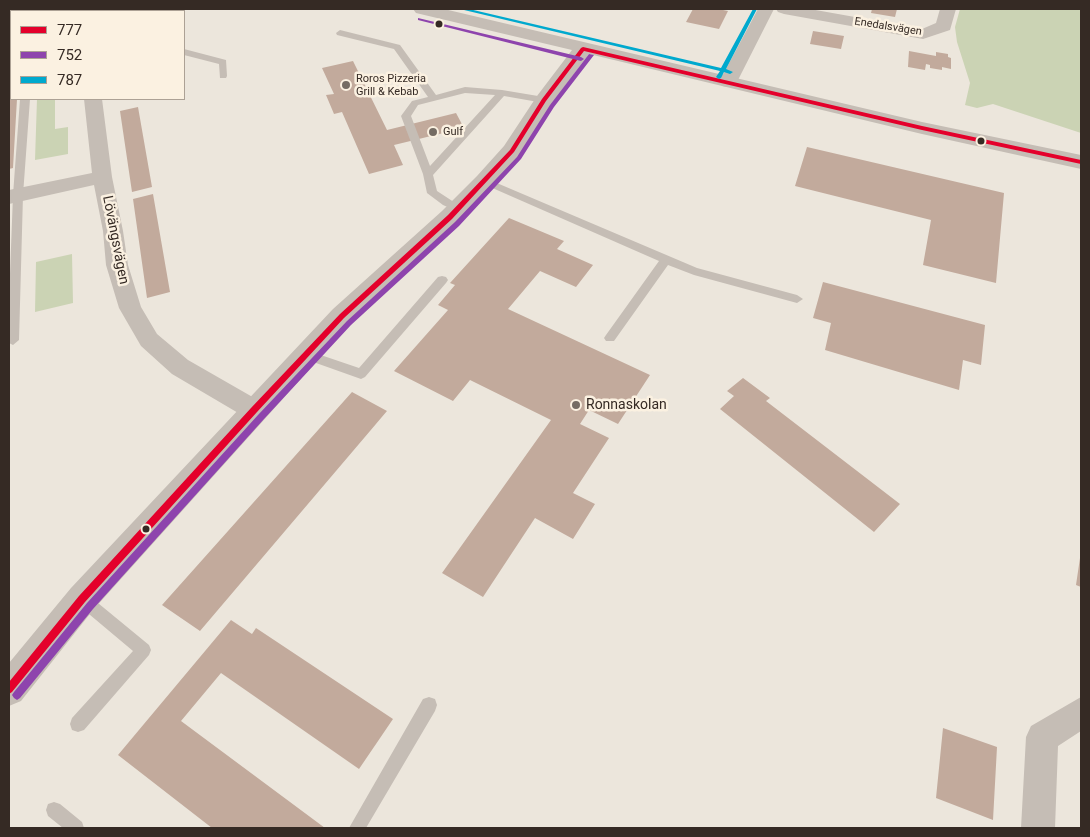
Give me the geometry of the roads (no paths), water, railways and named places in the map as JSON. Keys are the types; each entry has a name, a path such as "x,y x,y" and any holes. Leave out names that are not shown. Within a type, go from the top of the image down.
{"street":[{"path":"422,9 922,128 1081,162"},
{"path":"728,82 766,9"},
{"name":"Enedalsvägen","path":"784,9 923,34 944,26 948,9"},
{"path":"9,689 82,599 254,410 342,316 458,208 512,151 544,100 583,48"},
{"name":"Lövängsvägen","path":"93,100 102,177 114,231 117,265 130,308 149,340 180,367 254,410"},
{"path":"13,196 102,177"},
{"path":"1038,828 1042,737 1081,713"}],"lane":[{"path":"340,33 397,47 433,97"},
{"path":"185,52 223,62 223,76"},
{"path":"458,208 432,193 428,174 406,116 415,103 465,90 502,93 544,100"},
{"path":"428,174 502,93"},
{"path":"13,340 13,196 25,100"},
{"path":"485,181 694,271 797,299"},
{"path":"610,338 666,260"},
{"path":"306,355 361,374 442,280"},
{"path":"78,724 144,650 82,599"},
{"path":"357,828 429,705"},
{"path":"54,810 76,828"}],"place":[{"name":"Roros Pizzeria Grill & Kebab","path":"346,85"},
{"name":"Gulf","path":"433,132"},
{"name":"Ronnaskolan","path":"576,405"}]}
